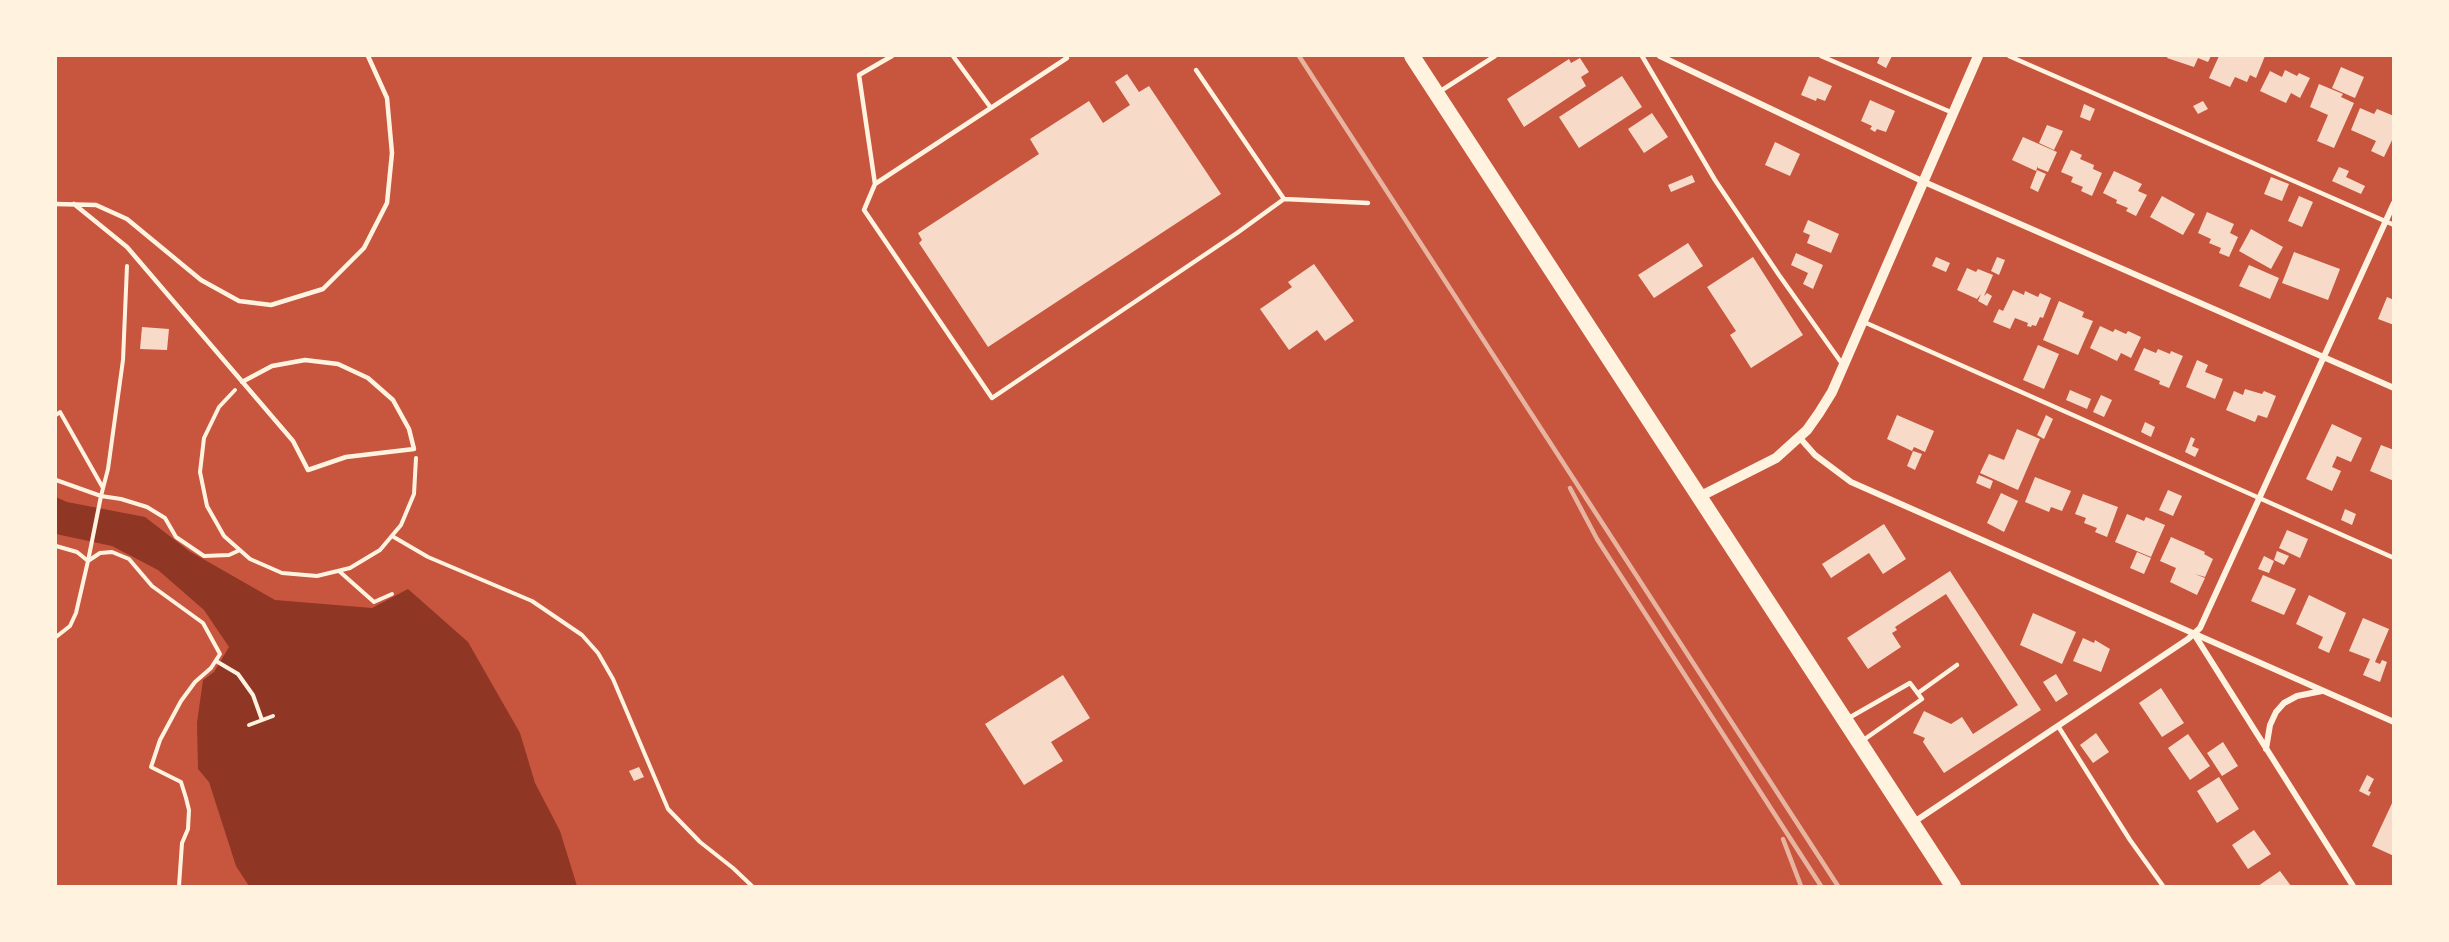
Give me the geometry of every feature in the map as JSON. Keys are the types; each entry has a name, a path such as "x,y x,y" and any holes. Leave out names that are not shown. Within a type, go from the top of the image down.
{"highway":[{"path":"1412,56 1953,886"}],"street":[{"path":"1660,56 1922,181 2394,388"},
{"path":"1699,497 1776,458 1799,437 1819,413 1843,365 1978,56"},
{"path":"1912,823 2200,628 2394,203"},
{"path":"1799,437 1815,455 1851,482 2394,722"},
{"path":"2193,634 2353,886"},
{"path":"2266,749 2270,724 2284,703 2296,696 2322,691"}],"lane":[{"path":"56,204 96,205 127,219 201,280 239,301 271,305 323,289 364,248 387,203 392,153 387,98 368,56"},
{"path":"892,56 859,75 875,184 864,210 992,398 1284,199 1368,203"},
{"path":"953,56 991,108"},
{"path":"875,184 1068,56"},
{"path":"1437,93 1495,56"},
{"path":"1642,56 1715,180 1843,365"},
{"path":"1821,56 1953,113"},
{"path":"2009,56 2394,225"},
{"path":"1196,70 1284,199"},
{"path":"74,204 127,248 242,382 293,441 308,470 346,457 414,449 410,429 393,400 368,378 338,364 305,360 272,366 242,382"},
{"path":"1862,321 2394,558"},
{"path":"1918,693 1956,665"},
{"path":"1845,720 1910,683 1922,699 1860,743"},
{"path":"2058,726 2125,832 2163,886"}],"path":[{"path":"56,637 70,626 76,613 100,506 114,429 123,360 127,248"},
{"path":"242,382 219,407 204,438 200,472 207,506 224,536 250,559 282,573 317,576 339,571 350,568 380,550 401,525 414,494 417,461 414,449"},
{"path":"56,415 60,412 103,489"},
{"path":"56,480 156,512 165,518 176,537 204,556 229,555 240,550"},
{"path":"392,536 428,557 532,601 582,635 598,653 612,679 668,809 700,842 752,886"},
{"path":"56,546 77,552 88,561"},
{"path":"88,561 100,554 112,552 129,559 152,586 203,623 220,654 211,668 195,682 181,701 160,740 151,767 181,782 189,810 188,828 182,843 179,886"},
{"path":"339,571 374,602 392,594"},
{"path":"216,661 238,674 253,695 262,720"},
{"path":"249,725 273,716"}],"shaded area":[{"path":"56,497 67,502 145,517 189,551 275,600 372,608 408,589 468,642 520,733 535,783 560,831 577,886 249,886 236,866 209,782 198,769 197,723 203,680 214,672 229,647 204,610 158,570 112,546 56,534"}],"building":[{"path":"1880,56 1892,56 1886,68 1877,63"},
{"path":"2168,56 2211,56 2208,62 2198,58 2194,67 2167,58"},
{"path":"2219,56 2265,56 2256,78 2250,75 2247,82 2235,77 2230,87 2209,78"},
{"path":"1580,58 1589,72 1581,77 1586,86 1524,127 1507,99 1569,59 1571,63"},
{"path":"2341,67 2364,77 2355,98 2332,88"},
{"path":"2285,70 2297,76 2299,73 2310,78 2300,98 2291,93 2286,103 2260,91 2270,71 2282,77"},
{"path":"1127,74 1139,92 1149,86 1221,194 988,347 919,243 922,240 918,233 1039,154 1030,139 1089,101 1103,123 1130,105 1115,82"},
{"path":"1622,76 1642,107 1579,148 1559,117"},
{"path":"1809,76 1832,86 1825,101 1817,98 1816,101 1801,95"},
{"path":"2319,84 2343,94 2341,97 2354,103 2334,148 2317,141 2328,115 2310,107"},
{"path":"1870,100 1895,111 1886,132 1877,129 1875,132 1870,129 1872,126 1861,121"},
{"path":"2203,101 2208,109 2198,114 2193,106"},
{"path":"2084,104 2095,109 2090,121 2080,117"},
{"path":"2360,108 2374,114 2377,109 2394,116 2394,136 2384,157 2371,151 2376,141 2351,130"},
{"path":"1652,113 1668,137 1644,153 1628,129"},
{"path":"2047,125 2063,131 2054,150 2039,143"},
{"path":"2023,137 2057,152 2048,172 2038,166 2036,171 2012,160"},
{"path":"1775,142 1800,154 1790,176 1765,165"},
{"path":"2071,150 2082,155 2080,159 2094,165 2093,169 2102,173 2092,196 2081,191 2083,187 2071,182 2073,177 2061,172"},
{"path":"2339,167 2349,171 2346,177 2365,186 2361,194 2332,181"},
{"path":"2037,170 2046,174 2038,192 2030,188"},
{"path":"2114,171 2142,184 2138,191 2147,195 2136,216 2126,211 2128,208 2116,203 2117,200 2103,193"},
{"path":"1692,175 1695,182 1671,192 1668,185"},
{"path":"2271,177 2289,184 2282,201 2264,194"},
{"path":"2162,196 2195,214 2183,235 2150,217"},
{"path":"2299,196 2313,202 2302,227 2288,221"},
{"path":"2207,212 2234,224 2230,233 2238,237 2229,257 2219,253 2221,248 2209,243 2211,239 2198,233"},
{"path":"1808,220 1839,234 1831,253 1807,243 1810,235 1803,232"},
{"path":"2251,229 2283,247 2271,269 2239,251"},
{"path":"1688,243 1703,266 1654,298 1638,275"},
{"path":"2294,252 2340,269 2328,300 2282,283"},
{"path":"1796,253 1823,265 1813,289 1803,284 1808,273 1791,265"},
{"path":"1753,257 1803,335 1751,368 1730,335 1736,331 1707,287"},
{"path":"1936,257 1950,263 1946,272 1932,266"},
{"path":"1997,257 2005,260 1999,275 1991,271"},
{"path":"1314,264 1354,321 1325,341 1317,330 1289,350 1260,309 1292,287 1288,282"},
{"path":"2249,265 2279,278 2270,299 2239,286"},
{"path":"1967,268 1976,272 1978,269 1993,275 1984,296 1987,293 1992,296 1987,306 1978,301 1981,294 1977,299 1957,290"},
{"path":"2013,290 2024,295 2025,291 2038,297 2040,293 2051,298 2043,318 2040,317 2036,326 2027,326 2028,323 2015,318 2010,329 1993,322 1999,309 2003,311"},
{"path":"2387,297 2394,300 2394,325 2378,319"},
{"path":"2059,301 2084,312 2082,317 2093,321 2078,355 2043,340"},
{"path":"2100,326 2113,332 2115,329 2126,334 2128,331 2141,337 2131,358 2121,353 2117,361 2090,348"},
{"path":"142,327 169,329 167,350 140,349"},
{"path":"2038,345 2059,354 2044,389 2023,380"},
{"path":"2144,348 2156,353 2158,349 2170,354 2171,351 2183,356 2169,388 2159,384 2160,381 2134,370"},
{"path":"2197,360 2208,365 2205,372 2223,379 2215,399 2186,387"},
{"path":"2245,389 2262,394 2264,391 2276,396 2267,418 2258,415 2255,422 2226,410 2234,391 2243,395"},
{"path":"2070,390 2091,399 2087,409 2066,400"},
{"path":"2101,395 2112,400 2104,417 2093,412"},
{"path":"1897,415 1934,431 1925,452 1914,447 1912,451 1887,439"},
{"path":"2046,415 2053,419 2044,439 2037,435"},
{"path":"2145,422 2155,427 2151,437 2141,432"},
{"path":"2332,424 2362,438 2351,462 2337,456 2332,467 2341,471 2332,491 2306,479"},
{"path":"2017,429 2040,439 2018,490 1980,473 1989,454 2004,460"},
{"path":"2191,437 2195,439 2192,446 2199,449 2195,457 2185,452"},
{"path":"2381,445 2394,450 2394,481 2370,471"},
{"path":"1913,451 1922,454 1915,470 1907,466"},
{"path":"1979,475 1993,481 1990,489 1976,483"},
{"path":"2035,477 2071,491 2062,511 2051,507 2049,512 2025,502"},
{"path":"2168,490 2182,496 2173,516 2159,510"},
{"path":"2001,493 2018,501 2004,532 1987,523"},
{"path":"2083,494 2118,507 2107,537 2095,532 2097,528 2084,523 2086,518 2075,514"},
{"path":"2345,509 2356,514 2352,525 2341,520"},
{"path":"2127,514 2144,521 2146,517 2165,525 2151,557 2115,542"},
{"path":"1884,524 1906,559 1883,574 1869,553 1831,578 1822,564"},
{"path":"2287,530 2308,539 2300,558 2279,548"},
{"path":"2171,537 2205,552 2204,554 2213,559 2205,577 2195,574 2205,578 2197,595 2170,582 2176,568 2160,561"},
{"path":"2277,551 2289,556 2284,565 2274,560"},
{"path":"2137,552 2151,558 2144,574 2130,568"},
{"path":"2264,556 2274,561 2269,573 2258,569"},
{"path":"1950,571 2041,710 1944,773 1923,742 1925,738 1913,733 1924,711 1951,724 1962,717 1973,734 2018,705 1946,594 1895,627 1897,630 1892,633 1901,647 1868,669 1847,638"},
{"path":"2263,575 2296,589 2284,615 2251,601"},
{"path":"2309,595 2346,613 2329,653 2318,648 2323,637 2296,624"},
{"path":"2033,613 2076,632 2062,664 2020,645"},
{"path":"2363,618 2389,629 2375,662 2380,664 2382,660 2387,662 2380,682 2363,675 2370,659 2349,651"},
{"path":"2083,638 2094,643 2095,640 2110,649 2101,672 2073,661"},
{"path":"2056,674 2068,694 2056,702 2043,682"},
{"path":"1063,675 1090,718 1051,742 1063,761 1024,785 985,724"},
{"path":"2161,688 2184,723 2162,737 2139,703"},
{"path":"2096,733 2109,752 2093,763 2080,745"},
{"path":"2188,734 2210,766 2190,780 2168,748"},
{"path":"2223,742 2238,766 2222,776 2207,753"},
{"path":"639,767 644,777 634,781 629,771"},
{"path":"2367,775 2374,779 2368,791 2371,792 2369,796 2359,791"},
{"path":"2219,777 2239,809 2217,823 2197,791"},
{"path":"2394,799 2394,856 2372,846"},
{"path":"2254,830 2271,854 2248,869 2232,845"},
{"path":"2280,871 2291,886 2258,886"}],"railway":[{"path":"1299,56 1838,886"},
{"path":"1570,488 1597,539 1821,886"},
{"path":"1783,839 1801,886"}]}
